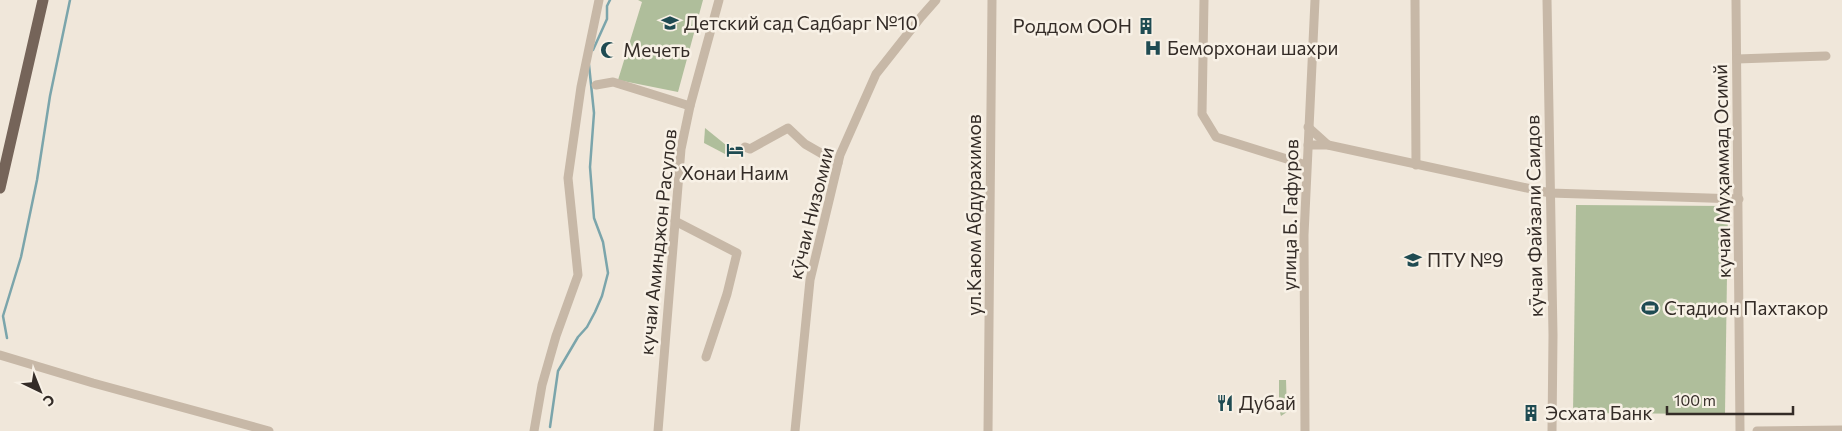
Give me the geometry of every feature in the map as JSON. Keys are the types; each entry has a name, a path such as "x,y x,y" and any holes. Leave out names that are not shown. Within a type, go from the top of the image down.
{"main road":[{"path":"0,188 43,0"}],"street":[{"path":"534,431 556,336 578,275 568,178 581,87 599,0"},
{"name":"кучаи Аминджон Расулов","path":"658,431 681,149 690,106 719,0"},
{"name":"кӯчаи Низомии","path":"795,431 810,280 840,155 876,74 936,0"},
{"name":"ул.Каюм Абдурахимов","path":"988,431 992,0"},
{"path":"1204,0 1202,114 1216,137 1306,165"},
{"name":"улица Б. Гафуров","path":"1305,431 1304,235 1315,0"},
{"path":"1415,0 1416,165"},
{"name":"кӯчаи Файзали Саидов","path":"1548,0 1553,335 1552,431"},
{"name":"кучаи Муҳаммад Осимй","path":"1736,0 1740,431"},
{"path":"1737,59 1826,56"},
{"path":"596,85 613,82 690,106"},
{"path":"1308,127 1328,145"},
{"path":"746,147 750,148 788,128 805,144 838,163"},
{"path":"1308,145 1328,145 1550,194 1739,199"},
{"path":"675,221 737,253 727,294 706,357"},
{"path":"0,354 94,383 269,431"},
{"path":"1757,431 1842,430"}],"green space":[{"path":"638,0 703,0 678,92 618,80 642,2"},
{"path":"705,128 726,145 725,154 704,143"},
{"path":"1576,205 1728,206 1725,414 1573,413"},
{"path":"1279,380 1286,380 1287,412 1281,416 1279,409"}],"waterway":[{"path":"7,338 3,316 21,257 37,180 50,96 70,0"},
{"path":"593,50 607,19 607,6 610,0"},
{"path":"550,427 558,371 595,312 602,296 608,273 603,242 594,218 590,167 594,113 589,65"}],"place":[{"name":"Детский сад Садбарг №10","path":"670,23"},
{"name":"Роддом ООН","path":"1146,26"},
{"name":"Беморхонаи шахри","path":"1153,48"},
{"name":"Мечеть","path":"609,50"},
{"name":"Хонаи Наим","path":"735,150"},
{"name":"ПТУ №9","path":"1413,260"},
{"name":"Стадион Пахтакор","path":"1650,308"},
{"name":"Дубай","path":"1225,403"},
{"name":"Эсхата Банк","path":"1531,413"}]}
